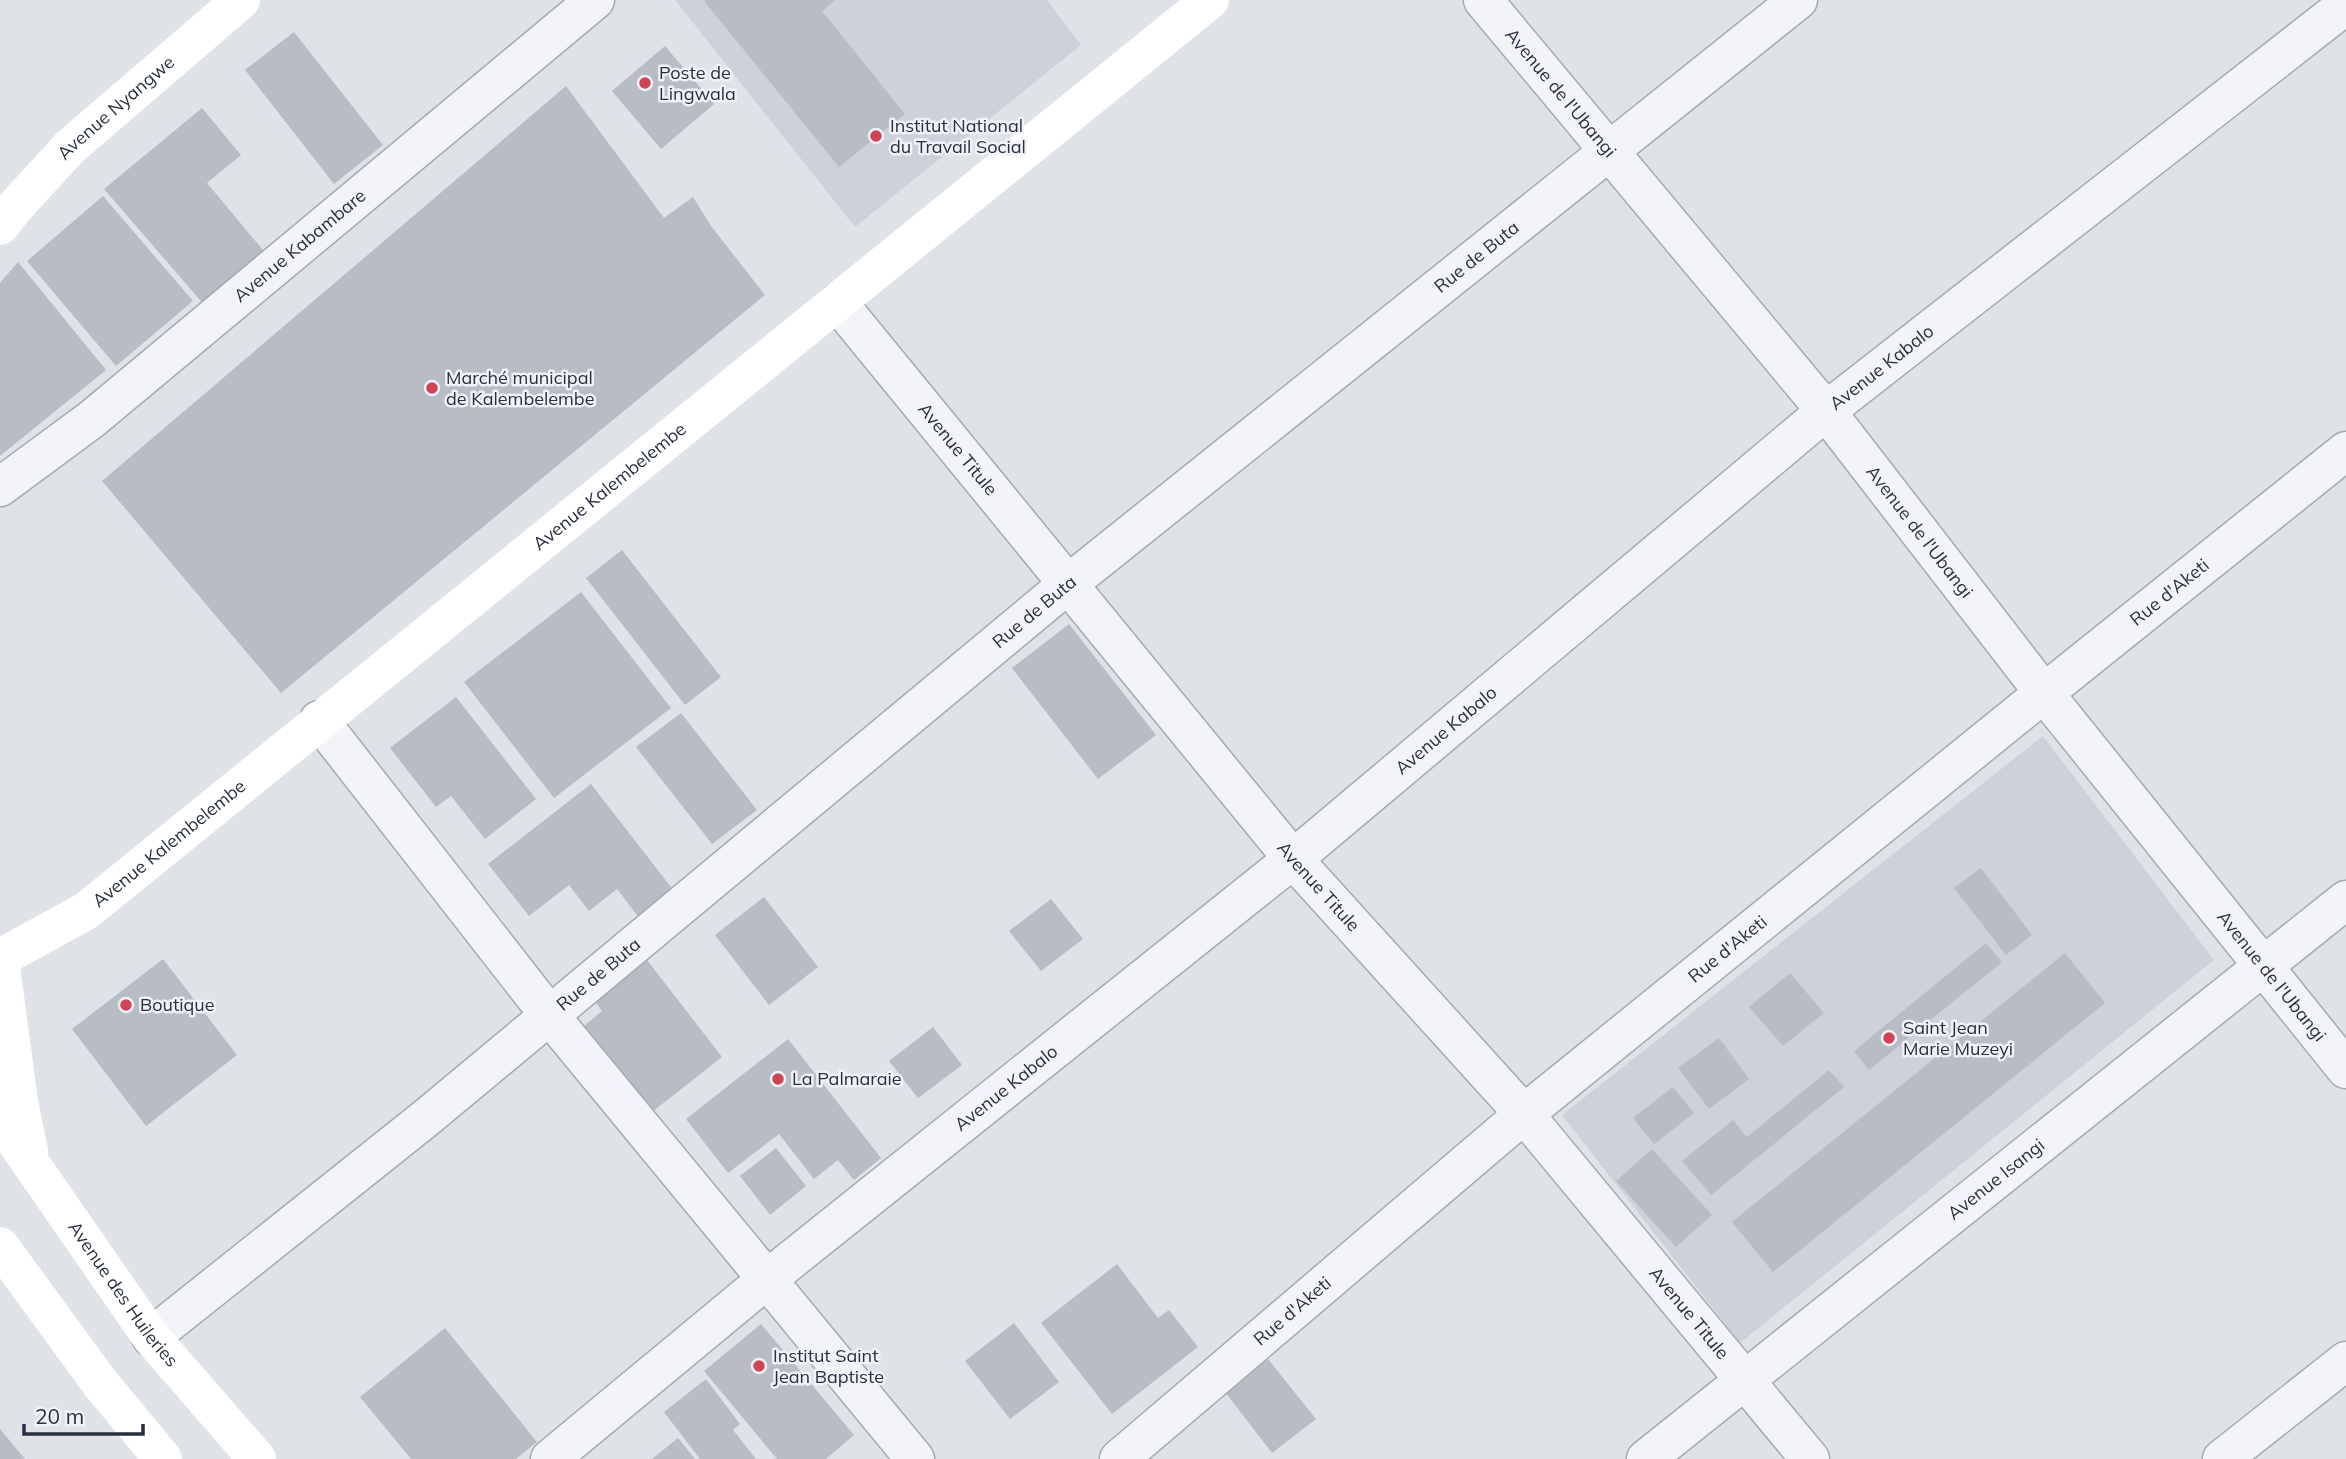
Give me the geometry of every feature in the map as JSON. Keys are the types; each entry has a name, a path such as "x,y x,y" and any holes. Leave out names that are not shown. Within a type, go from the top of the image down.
{"street":[{"name":"Avenue Nyangwe","path":"0,226 70,147 241,0"},
{"name":"Avenue Kabambare","path":"0,487 92,419 595,0"},
{"name":"Avenue Kalembelembe","path":"0,959 86,911 1210,0"},
{"name":"Avenue de l'Ubangi","path":"1483,0 1826,411 2044,692 2346,1069"},
{"name":"Rue de Buta","path":"152,1338 550,1016 1068,584 1798,0"},
{"name":"Avenue Kabalo","path":"550,1459 766,1280 1293,859 1826,411 2346,5"},
{"name":"Avenue Titule","path":"838,303 1293,859 1524,1114 1810,1459"},
{"name":"Rue d'Aketi","path":"1119,1459 1524,1114 2346,451"},
{"path":"319,720 550,1016 915,1459"},
{"name":"Avenue Isangi","path":"1646,1459 2346,900"},
{"path":"0,959 19,1102 30,1160"},
{"name":"Avenue des Huileries","path":"0,1119 152,1338 257,1459"},
{"path":"0,1246 154,1456"},
{"path":"2222,1459 2346,1361"}],"shaded area":[{"name":"Institut National du Travail Social","path":"675,0 1047,0 1081,45 855,227"},
{"name":"Saint Jean Marie Muzeyi","path":"2043,736 2214,960 1740,1343 1562,1115"}],"building":[{"path":"835,0 822,11 905,114 839,167 704,1"},
{"path":"294,32 383,145 334,184 245,70"},
{"path":"665,46 714,104 661,149 612,91"},
{"name":"Marché municipal de Kalembelembe","path":"566,86 664,218 693,197 711,226 765,295 281,693 102,481"},
{"path":"202,108 241,155 207,183 268,256 206,307 104,189"},
{"path":"103,196 193,301 116,366 27,261"},
{"path":"18,262 106,370 0,456 0,283"},
{"path":"622,550 721,677 685,705 586,578"},
{"path":"581,592 671,708 554,798 464,682"},
{"path":"1069,624 1156,735 1098,779 1012,668"},
{"path":"456,697 536,799 485,839 451,796 436,807 390,748"},
{"path":"681,713 757,810 712,844 636,747"},
{"path":"591,784 678,896 643,923 617,889 589,911 569,885 529,916 488,864"},
{"path":"1981,868 2032,935 2006,955 1954,888"},
{"path":"764,897 818,967 769,1005 715,935"},
{"path":"1051,899 1083,939 1041,971 1009,931"},
{"path":"1986,943 2002,962 1869,1070 1854,1051"},
{"path":"2065,953 2105,1003 1773,1272 1732,1222"},
{"path":"163,959 237,1055 146,1126 72,1029"},
{"path":"647,960 722,1057 652,1112 584,1026 602,1011 594,1000"},
{"path":"1790,973 1824,1013 1783,1046 1749,1007"},
{"path":"933,1027 962,1065 918,1098 889,1061"},
{"path":"1719,1038 1749,1079 1709,1109 1678,1068"},
{"name":"La Palmaraie","path":"788,1039 881,1158 854,1180 838,1160 814,1179 779,1134 728,1173 686,1119"},
{"path":"1829,1070 1844,1087 1711,1195 1682,1161 1733,1120 1747,1137"},
{"path":"1673,1087 1694,1113 1654,1144 1633,1118"},
{"path":"776,1148 806,1186 770,1215 740,1176"},
{"path":"1652,1149 1712,1215 1676,1247 1616,1181"},
{"path":"1117,1264 1158,1318 1169,1310 1198,1347 1112,1414 1041,1323"},
{"path":"1014,1323 1059,1382 1010,1419 965,1361"},
{"name":"Institut Saint Jean Baptiste","path":"761,1324 854,1435 826,1459 777,1459 704,1371"},
{"path":"445,1328 537,1442 516,1459 411,1459 360,1397"},
{"path":"1268,1359 1316,1419 1272,1453 1225,1392"},
{"path":"706,1379 740,1424 733,1430 756,1459 700,1459 664,1412"},
{"path":"0,1429 25,1459 0,1459"},
{"path":"678,1438 695,1459 652,1459"}],"place":[{"name":"Poste de Lingwala","path":"645,83"},
{"name":"Institut National du Travail Social","path":"876,136"},
{"name":"Marché municipal de Kalembelembe","path":"432,388"},
{"name":"Boutique","path":"126,1005"},
{"name":"Saint Jean Marie Muzeyi","path":"1889,1038"},
{"name":"La Palmaraie","path":"778,1079"},
{"name":"Institut Saint Jean Baptiste","path":"759,1366"}]}
